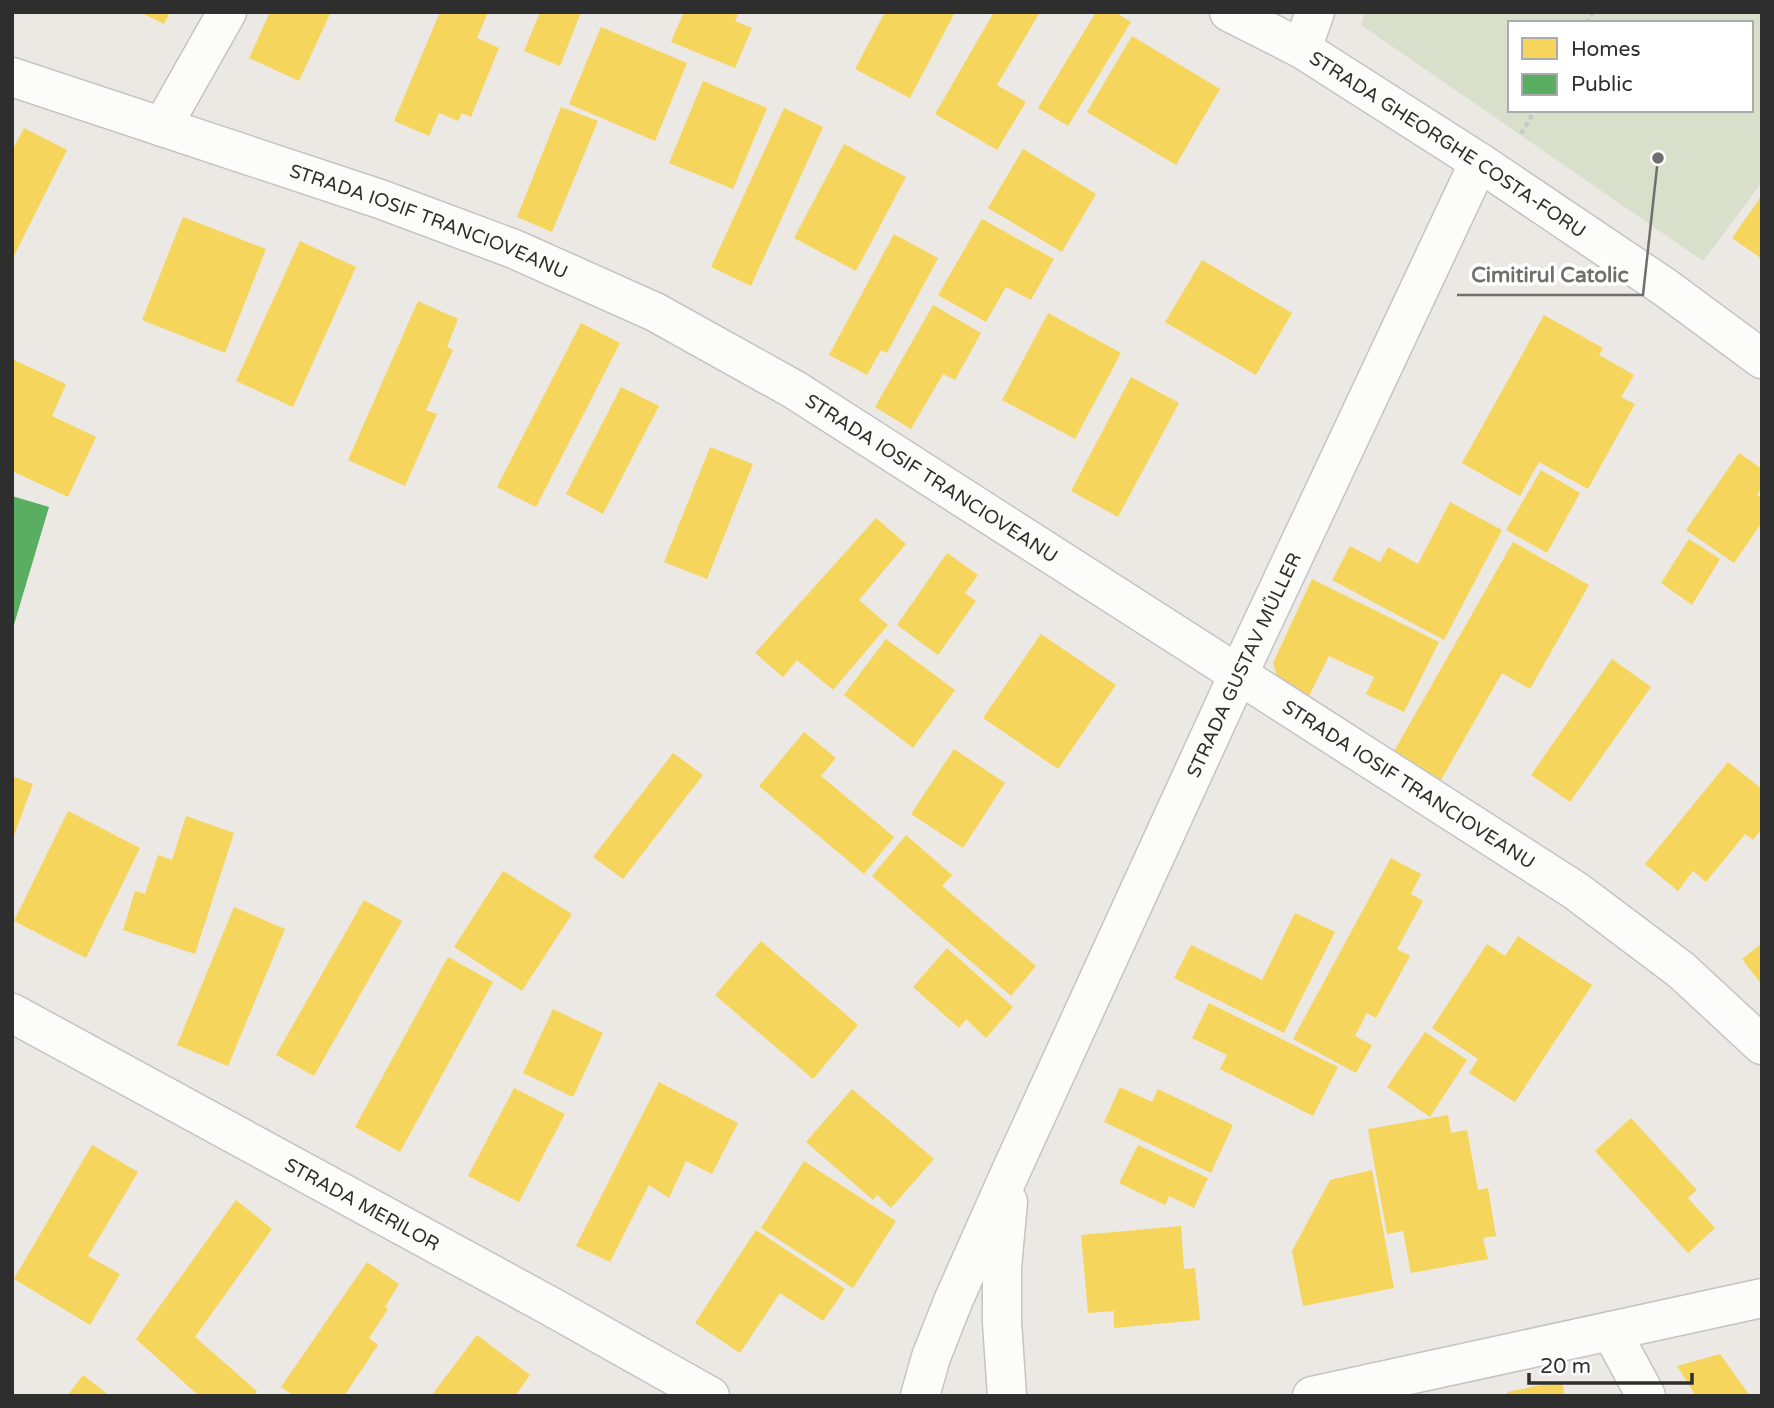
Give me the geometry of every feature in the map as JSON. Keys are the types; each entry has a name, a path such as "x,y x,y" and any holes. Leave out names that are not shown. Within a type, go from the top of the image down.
{"street":[{"path":"162,127 227,12"},
{"name":"STRADA GHEORGHE COSTA-FORU","path":"1229,12 1302,50 1479,162 1666,288 1762,359"},
{"path":"1302,50 1315,12"},
{"name":"STRADA IOSIF TRANCIOVEANU","path":"12,77 380,199 514,249 655,312 795,390 1576,891 1681,970 1762,1045"},
{"name":"STRADA GUSTAV MŰLLER","path":"920,1396 931,1357 954,1298 1011,1171 1238,675 1479,162"},
{"name":"STRADA MERILOR","path":"12,1013 538,1299 710,1396"},
{"name":"STRADA GUSTAV MŰLLER","path":"1007,1396 1002,1322 1002,1267 1011,1171"},
{"path":"1312,1396 1762,1298"},
{"path":"1611,1331 1646,1396"}],"green space":[{"path":"1365,12 1762,12 1762,182 1703,261 1361,25"}],"building: Homes":[{"path":"140,12 170,12 164,24"},
{"path":"270,12 331,12 299,81 249,58"},
{"path":"440,12 488,12 477,38 499,48 471,117 462,113 458,121 439,113 429,136 394,121"},
{"path":"540,12 581,12 560,66 524,51"},
{"path":"684,12 739,12 735,21 752,28 735,68 671,42"},
{"path":"885,12 955,12 910,98 855,69"},
{"path":"994,12 1040,12 997,85 1026,102 997,150 935,114"},
{"path":"1096,12 1115,12 1131,22 1068,126 1038,108"},
{"path":"601,27 687,63 655,141 569,104"},
{"path":"1132,36 1220,89 1176,165 1087,112"},
{"path":"703,81 767,108 733,189 669,163"},
{"path":"561,107 598,121 552,232 517,217"},
{"path":"784,108 823,127 751,286 711,267"},
{"path":"24,128 67,150 12,260 12,151"},
{"path":"844,144 906,177 856,271 794,238"},
{"path":"1023,149 1096,194 1062,252 988,208"},
{"path":"1762,195 1762,259 1732,238"},
{"path":"183,217 266,249 225,353 142,320"},
{"path":"982,219 1054,259 1031,300 1006,287 986,322 938,295"},
{"path":"894,234 938,258 887,353 881,350 867,375 829,355"},
{"path":"300,241 356,267 293,407 236,381"},
{"path":"1202,260 1292,313 1256,375 1165,322"},
{"path":"418,301 458,319 447,347 453,350 426,410 437,414 405,486 348,460"},
{"path":"933,305 981,333 955,380 943,374 911,429 875,407"},
{"path":"1048,313 1121,353 1075,439 1002,400"},
{"path":"1544,315 1603,348 1599,355 1634,375 1621,397 1635,404 1588,489 1539,462 1520,496 1462,463"},
{"path":"581,323 620,343 536,507 497,487"},
{"path":"14,360 66,384 52,416 96,437 68,497 12,471"},
{"path":"1131,377 1179,403 1118,517 1071,491"},
{"path":"621,387 659,406 603,514 566,494"},
{"path":"710,447 753,464 707,579 664,562"},
{"path":"1739,453 1762,469 1762,488 1757,495 1762,498 1762,522 1734,563 1686,530"},
{"path":"1541,470 1580,493 1547,553 1506,530"},
{"path":"1450,502 1502,530 1444,640 1332,580 1350,546 1380,562 1388,547 1418,564"},
{"path":"876,518 906,544 859,600 888,625 833,690 797,660 783,677 755,653"},
{"path":"1689,539 1720,559 1692,605 1661,583"},
{"path":"1513,542 1589,585 1530,689 1502,673 1441,780 1393,753"},
{"path":"947,553 978,575 965,593 976,601 938,655 897,625"},
{"path":"1312,579 1439,642 1404,712 1366,694 1374,677 1329,656 1308,698 1278,679 1273,663"},
{"path":"1041,634 1116,685 1058,769 983,718"},
{"path":"886,639 955,690 913,748 844,695"},
{"path":"1612,659 1651,687 1570,802 1531,775"},
{"path":"804,732 836,758 821,776 894,837 864,874 759,786"},
{"path":"954,749 1005,783 963,848 911,814"},
{"path":"673,753 703,775 623,879 593,857"},
{"path":"1728,762 1762,789 1762,829 1753,840 1745,834 1706,882 1693,871 1678,891 1645,864"},
{"path":"12,776 33,784 13,838 12,838"},
{"path":"68,811 140,848 86,958 14,921"},
{"path":"186,816 234,833 195,954 123,930 135,891 145,894 158,855 172,860"},
{"path":"906,835 952,875 942,886 1036,966 1011,996 872,876"},
{"path":"1391,858 1421,874 1411,894 1423,901 1397,949 1410,956 1376,1018 1367,1013 1355,1036 1372,1045 1356,1073 1293,1039"},
{"path":"503,871 572,914 522,991 454,947"},
{"path":"364,900 402,921 314,1076 276,1055"},
{"path":"234,907 285,929 228,1066 177,1045"},
{"path":"1295,913 1335,932 1284,1033 1174,978 1191,945 1262,980"},
{"path":"1518,936 1592,985 1515,1102 1469,1073 1478,1059 1432,1028 1487,944 1505,956"},
{"path":"761,941 858,1025 813,1079 715,995"},
{"path":"1762,943 1762,985 1742,959"},
{"path":"947,948 1013,1007 986,1038 966,1019 959,1028 913,987"},
{"path":"448,957 493,982 400,1152 355,1127"},
{"path":"1209,1003 1338,1067 1313,1116 1220,1069 1227,1055 1192,1038"},
{"path":"553,1009 603,1033 573,1097 523,1073"},
{"path":"1425,1032 1467,1060 1430,1117 1387,1087"},
{"path":"659,1082 738,1123 712,1174 686,1161 669,1198 649,1185 610,1262 576,1246"},
{"path":"1120,1087 1152,1102 1158,1089 1233,1125 1211,1173 1104,1122"},
{"path":"514,1088 565,1114 519,1202 468,1176"},
{"path":"852,1089 934,1159 891,1208 877,1195 873,1200 806,1142"},
{"path":"1448,1115 1451,1133 1467,1130 1478,1190 1488,1188 1496,1236 1483,1238 1488,1259 1411,1273 1403,1231 1387,1234 1368,1129"},
{"path":"1631,1118 1697,1190 1688,1198 1715,1228 1688,1253 1595,1151"},
{"path":"92,1145 138,1172 88,1256 120,1274 90,1325 14,1279"},
{"path":"1138,1145 1208,1178 1194,1208 1169,1196 1165,1205 1119,1183"},
{"path":"804,1161 896,1221 853,1288 761,1228"},
{"path":"1372,1170 1394,1288 1303,1306 1292,1251 1330,1180"},
{"path":"236,1200 272,1229 195,1337 257,1391 254,1396 199,1396 136,1339"},
{"path":"1181,1226 1184,1269 1195,1268 1200,1320 1114,1328 1114,1311 1088,1313 1081,1235"},
{"path":"756,1230 845,1289 823,1321 780,1293 740,1353 695,1323"},
{"path":"367,1262 399,1284 385,1307 388,1309 369,1338 378,1345 344,1396 294,1396 281,1387"},
{"path":"477,1335 530,1375 515,1396 431,1396"},
{"path":"1720,1354 1750,1396 1696,1396 1677,1366"},
{"path":"83,1375 110,1396 67,1396"},
{"path":"1562,1381 1565,1396 1507,1396 1507,1392"}],"building: Public":[{"path":"12,496 49,507 13,628 12,628"}],"place":[{"name":"Cimitirul Catolic","path":"1658,158"}]}
